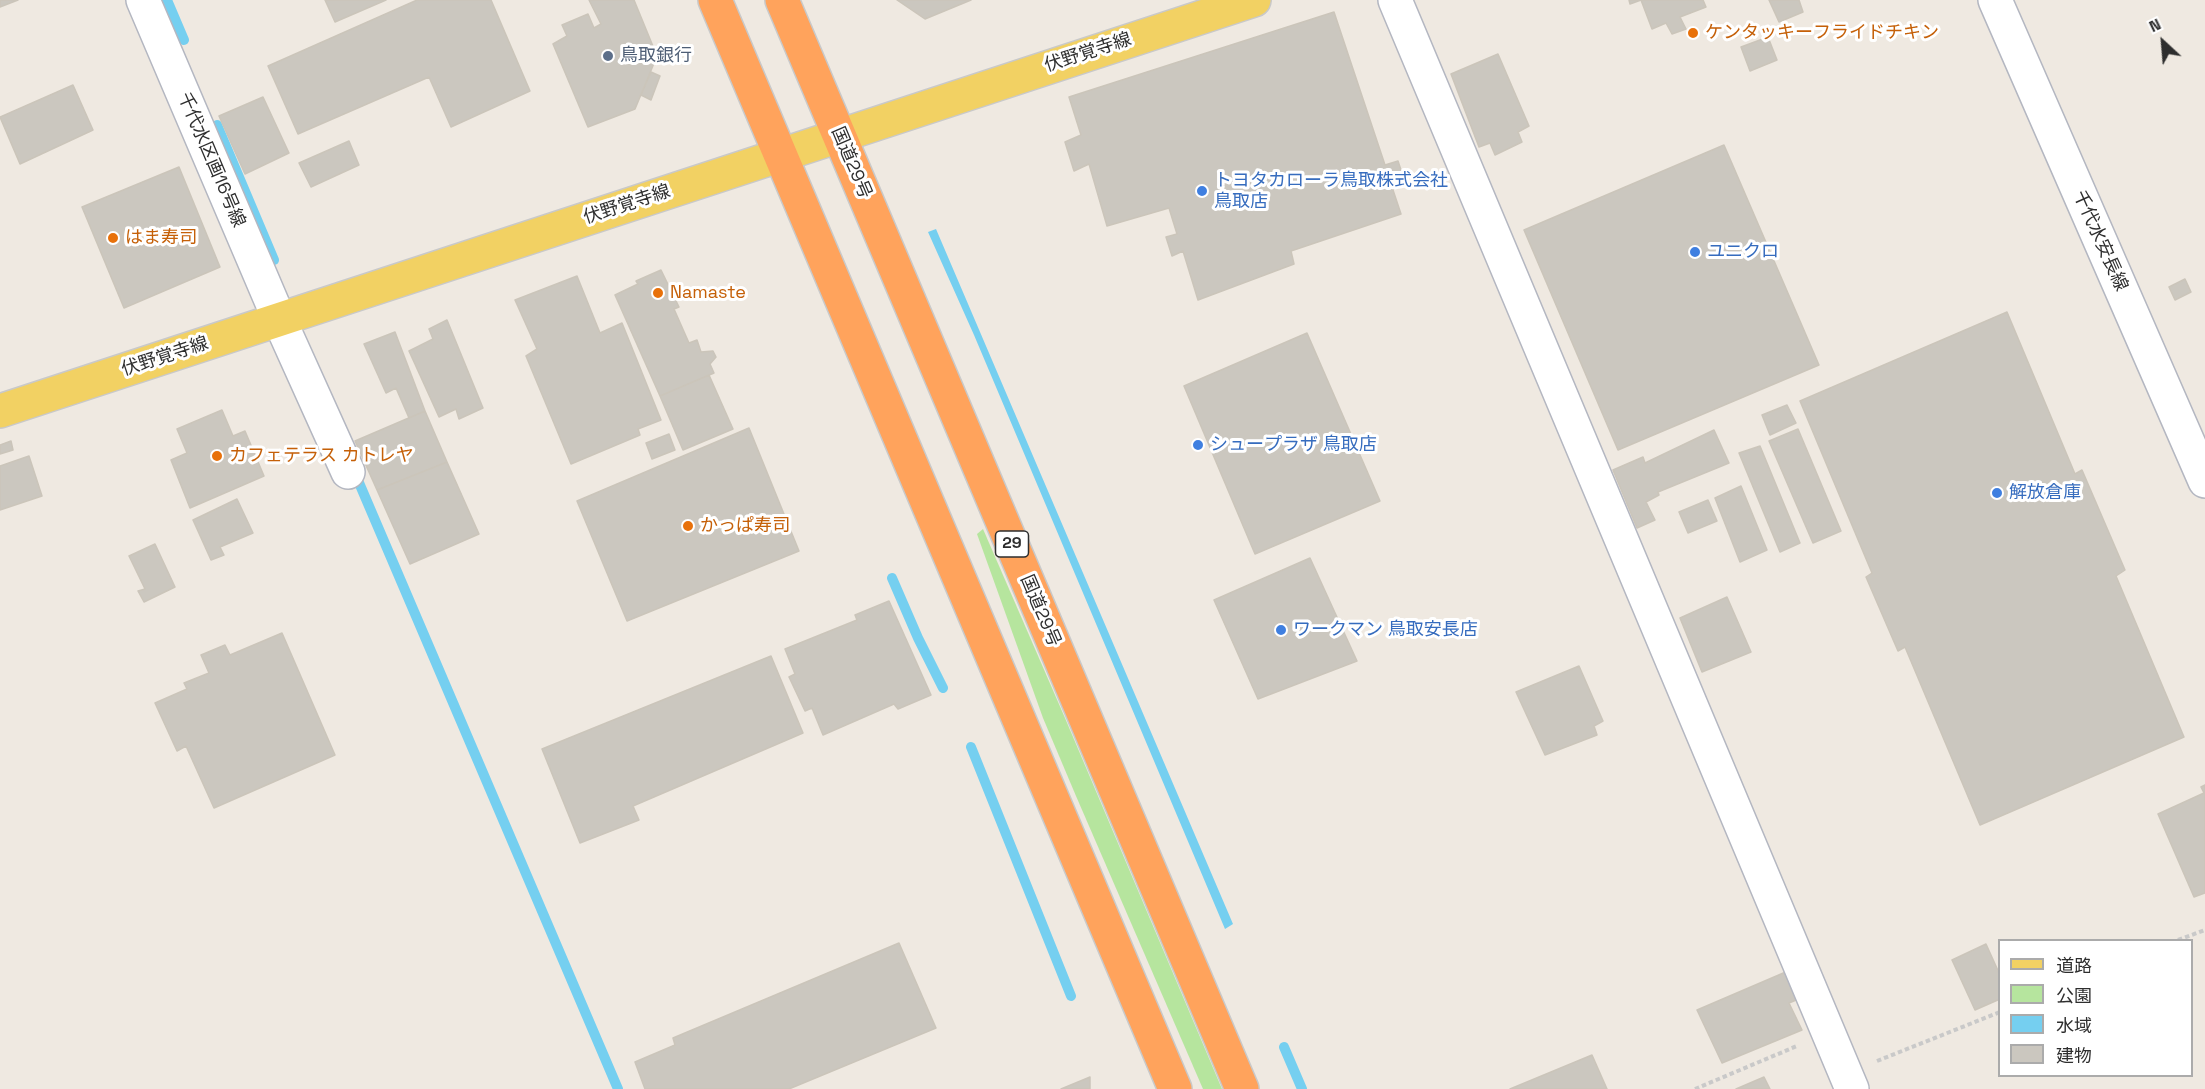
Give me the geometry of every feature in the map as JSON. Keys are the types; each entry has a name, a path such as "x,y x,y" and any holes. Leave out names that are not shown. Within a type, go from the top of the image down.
{"highway":[{"path":"715,0 1175,1089"},
{"name":"国道29号","path":"782,0 1242,1089"}],"main road":[{"name":"伏野覚寺線","path":"0,411 1254,0"}],"street":[{"name":"千代水区画16号線","path":"143,0 279,319 348,472"},
{"path":"1395,0 1848,1081"},
{"name":"千代水安長線","path":"1995,0 2205,481"}],"path":[{"path":"2181,939 2205,930"},
{"path":"1848,1081 1998,1013"},
{"path":"1695,1089 1828,1033"}],"green space":[{"path":"983,529 1222,1089 1203,1089 1076,796 1043,718 977,534"}],"water":[{"path":"936,229 1233,924 1225,929 974,335 928,232"}],"building":[{"path":"0,0 18,0 0,7"},
{"path":"325,0 386,0 335,22"},
{"path":"417,0 491,0 530,91 451,127 429,77 298,134 268,66"},
{"path":"589,0 634,0 657,56 635,109 588,127 553,44 567,36 562,25 588,14 594,28 601,24"},
{"path":"897,0 971,0 925,19"},
{"path":"1629,0 1641,0 1630,4"},
{"path":"1641,0 1703,0 1706,7 1680,17 1686,29 1672,34 1666,23 1652,29"},
{"path":"1769,0 1799,0 1803,12 1779,22"},
{"path":"1334,12 1385,165 1398,161 1404,179 1391,184 1401,214 1291,251 1294,264 1198,300 1183,251 1172,256 1166,237 1177,234 1169,208 1107,226 1089,164 1074,171 1065,142 1081,135 1069,97"},
{"path":"1768,37 1777,60 1750,71 1741,47"},
{"path":"1498,54 1529,126 1518,132 1522,142 1495,155 1490,143 1479,147 1451,74"},
{"path":"651,72 660,76 651,100 641,95"},
{"path":"73,85 93,130 20,164 0,117"},
{"path":"263,97 289,153 245,174 219,116"},
{"path":"349,141 359,165 311,187 299,163"},
{"path":"1724,145 1819,365 1618,450 1524,230"},
{"path":"179,167 220,267 124,308 82,207"},
{"path":"661,270 679,307 674,309 689,343 697,340 701,352 713,351 716,357 710,364 714,373 660,396 615,295 638,284 636,281"},
{"path":"577,276 600,333 622,323 661,420 638,429 640,435 571,464 526,356 537,349 515,300"},
{"path":"2185,279 2191,292 2175,300 2169,287"},
{"name":"解放倉庫","path":"2007,312 2075,474 2082,470 2125,570 2116,576 2184,737 1980,825 1905,647 1898,651 1866,577 1872,573 1800,401"},
{"path":"447,320 483,408 459,419 456,409 439,417 409,351 433,339 429,329"},
{"path":"395,332 425,411 409,418 396,388 386,393 364,344"},
{"path":"1307,333 1380,501 1255,554 1184,386"},
{"path":"709,375 733,429 683,450 660,396"},
{"path":"1787,405 1796,423 1770,435 1762,415"},
{"name":"カフェテラス カトレヤ","path":"222,410 233,436 245,431 264,476 190,508 171,460 187,453 177,429"},
{"path":"425,411 447,462 377,490 355,441"},
{"name":"かっぱ寿司","path":"749,428 799,551 627,621 577,501"},
{"path":"1798,429 1841,531 1813,543 1769,441"},
{"path":"1714,430 1729,463 1658,492 1659,495 1646,502 1655,520 1637,528 1613,470 1643,457 1645,463"},
{"path":"669,434 675,450 652,459 646,443"},
{"path":"11,441 13,450 0,454 0,445"},
{"path":"1760,446 1800,543 1780,552 1739,453"},
{"path":"29,456 42,496 0,510 0,466"},
{"path":"447,462 479,534 410,564 377,490"},
{"path":"1741,486 1767,550 1740,562 1715,498"},
{"path":"237,499 253,533 220,547 224,555 211,560 193,520"},
{"path":"1708,500 1717,521 1688,533 1679,512"},
{"path":"155,544 175,587 144,602 138,591 145,589 129,556"},
{"path":"1310,558 1357,661 1258,699 1214,600"},
{"path":"1727,597 1751,652 1702,672 1680,618"},
{"path":"889,601 931,695 898,709 894,704 823,735 812,708 805,711 789,677 795,674 785,649 857,620 855,615"},
{"path":"282,633 335,755 214,808 186,746 177,751 155,703 187,689 184,683 209,673 201,655 225,645 230,655"},
{"path":"771,656 803,733 633,806 639,820 580,843 542,749"},
{"path":"1579,666 1603,721 1594,726 1597,735 1545,755 1516,692"},
{"path":"2205,785 2205,893 2194,897 2158,814 2204,793 2201,787"},
{"path":"899,943 936,1028 789,1089 645,1089 635,1062 675,1045 673,1038"},
{"path":"1986,944 1998,971 1998,1000 1975,1010 1952,960"},
{"path":"1788,971 1801,998 1789,1003 1802,1030 1722,1063 1697,1010"},
{"path":"1592,1055 1607,1089 1510,1089"},
{"path":"1090,1077 1090,1089 1061,1089"},
{"path":"1764,1077 1770,1089 1736,1089"}],"waterway":[{"path":"167,0 184,40"},
{"path":"217,125 274,260"},
{"path":"359,471 357,478 618,1089"},
{"path":"892,578 943,688"},
{"path":"971,747 1071,996"},
{"path":"1284,1047 1302,1089"}],"place":[{"name":"ケンタッキーフライドチキン","path":"1693,33"},
{"name":"鳥取銀行","path":"608,56"},
{"name":"トヨタカローラ鳥取株式会社 鳥取店","path":"1202,191"},
{"name":"はま寿司","path":"113,238"},
{"name":"ユニクロ","path":"1695,252"},
{"name":"Namaste","path":"658,293"},
{"name":"シュープラザ 鳥取店","path":"1198,445"},
{"name":"カフェテラス カトレヤ","path":"217,456"},
{"name":"解放倉庫","path":"1997,493"},
{"name":"かっぱ寿司","path":"688,526"},
{"name":"ワークマン 鳥取安長店","path":"1281,630"}]}
